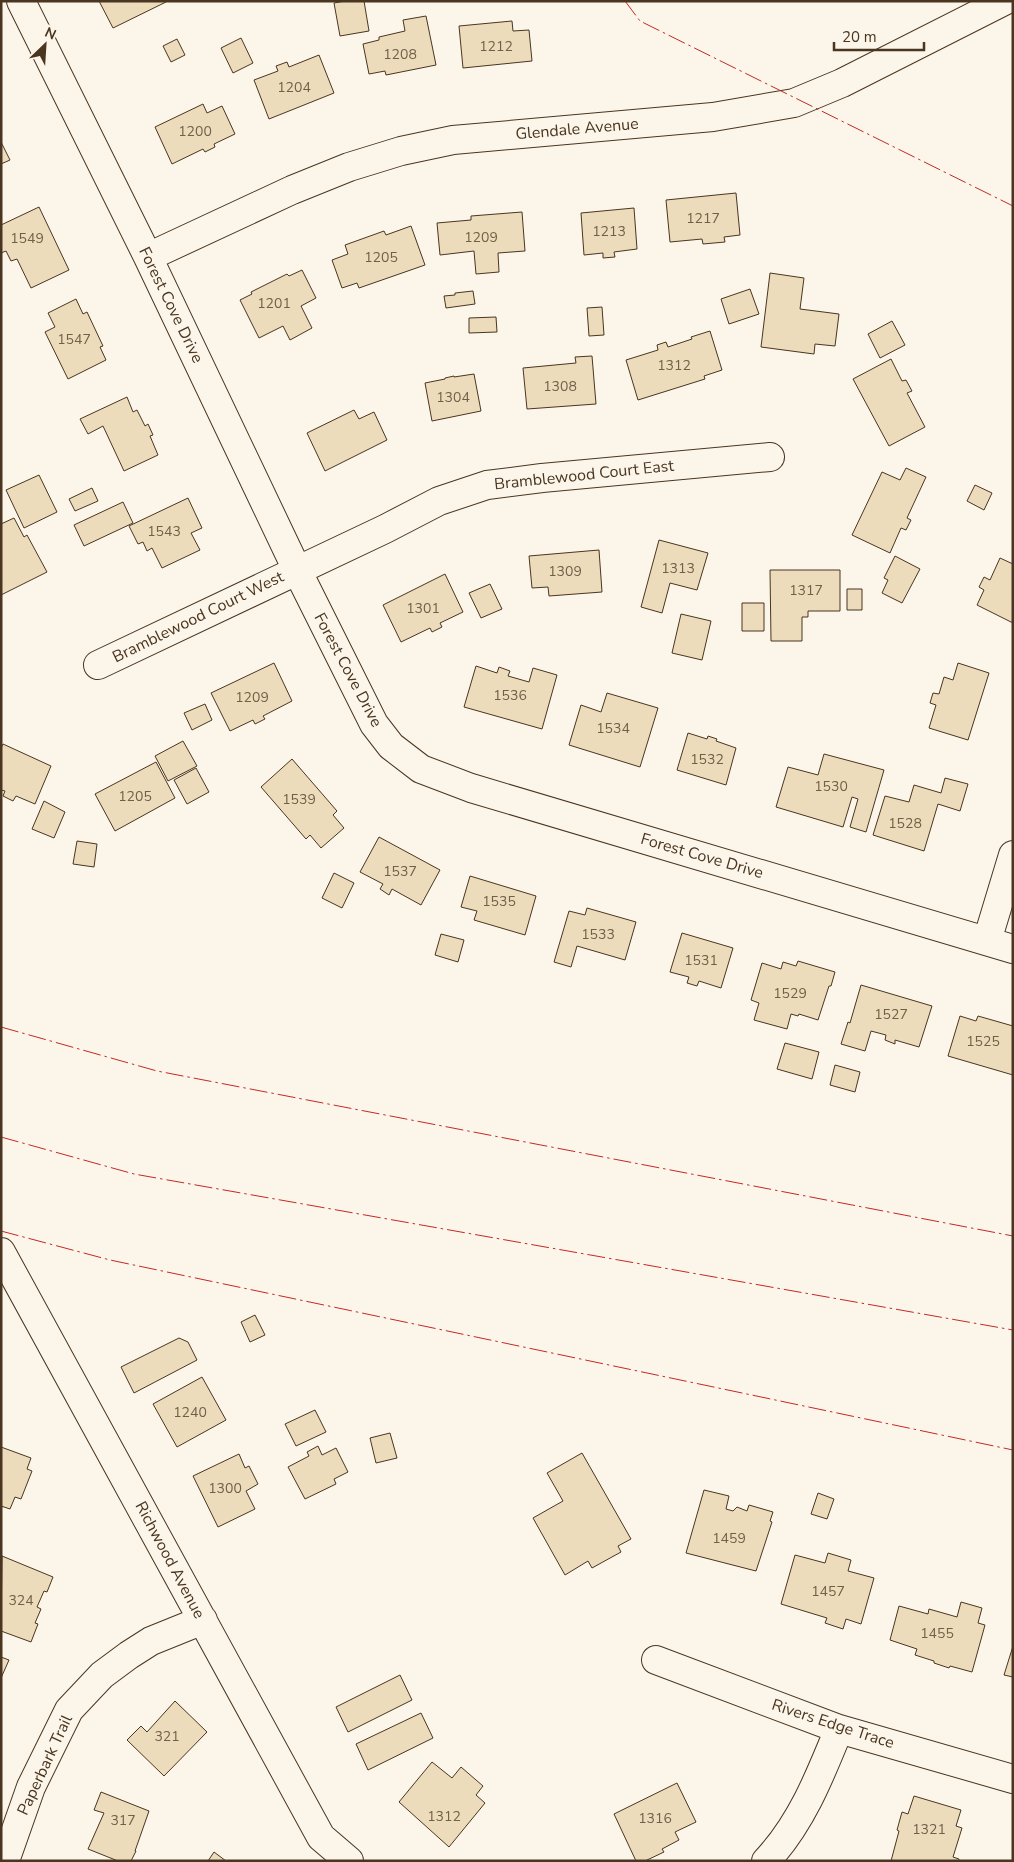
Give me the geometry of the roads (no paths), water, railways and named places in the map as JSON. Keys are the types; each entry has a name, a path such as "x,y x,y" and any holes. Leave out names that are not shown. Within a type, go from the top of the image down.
{"street":[{"name":"Forest Cove Drive","path":"21,1 148,257 297,570 374,724 391,746 421,769 471,788 1013,948"},
{"name":"Glendale Avenue","path":"148,257 292,190 349,167 402,150 453,140 713,117 794,103 842,82 1004,1"},
{"name":"Bramblewood Court East","path":"297,570 385,529 438,501 487,485 542,478 770,457"},
{"name":"Bramblewood Court West","path":"98,665 297,570"},
{"path":"987,941 1013,855"},
{"name":"Richwood Avenue","path":"1,1252 321,1836 349,1861"},
{"name":"Paperbark Trail","path":"5,1861 31,1787 69,1710 102,1675 128,1655 151,1641 203,1620"},
{"name":"Rivers Edge Trace","path":"656,1660 839,1729 1013,1779"},
{"path":"766,1861 792,1828 806,1804 839,1729"}]}
